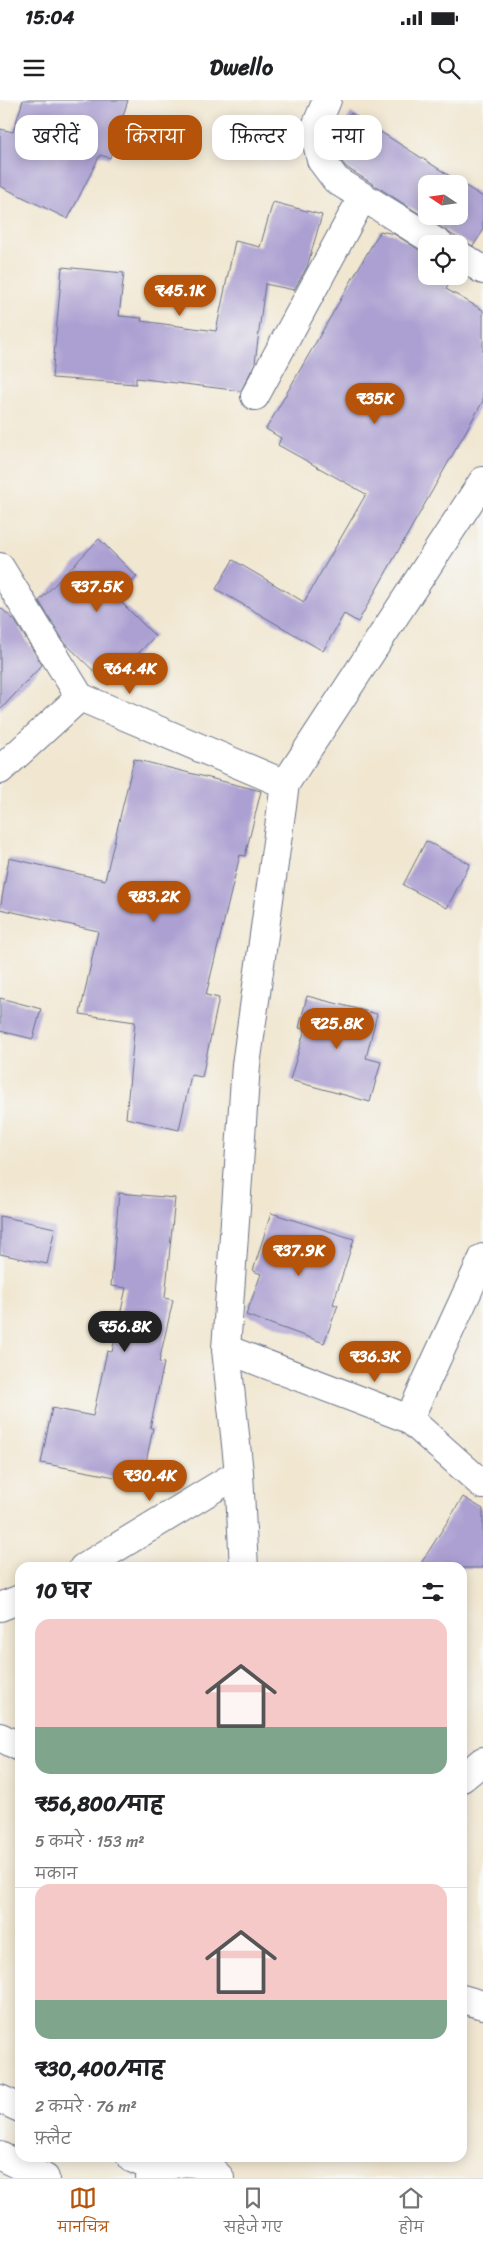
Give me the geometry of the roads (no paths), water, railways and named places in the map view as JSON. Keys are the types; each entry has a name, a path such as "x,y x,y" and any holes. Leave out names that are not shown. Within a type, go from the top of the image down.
{"street":[{"path":"327,100 314,131 321,160 336,180 424,235"},
{"path":"255,396 362,198"},
{"path":"468,261 483,270"},
{"path":"244,1562 239,1473 226,1349 246,1065 285,784 483,481"},
{"path":"0,567 80,697 285,784"},
{"path":"0,770 80,697"},
{"path":"409,1419 483,1258"},
{"path":"226,1349 409,1419 483,1485"},
{"path":"93,1562 239,1473"},
{"path":"0,1607 15,1601"},
{"path":"0,1737 15,1745"},
{"path":"467,1774 483,1761"},
{"path":"467,2000 483,2005"},
{"path":"0,2099 15,2106"},
{"path":"0,2156 45,2178"},
{"path":"137,2162 155,2174 181,2162"},
{"path":"197,2162 207,2167 220,2178"}]}
